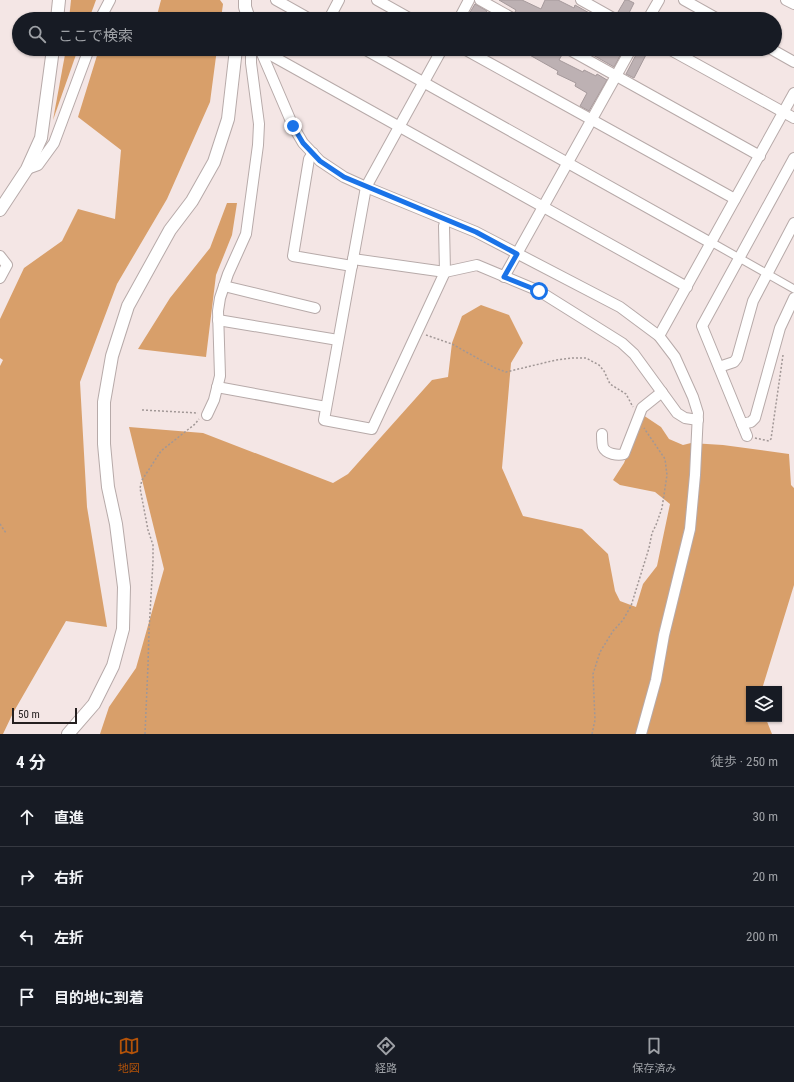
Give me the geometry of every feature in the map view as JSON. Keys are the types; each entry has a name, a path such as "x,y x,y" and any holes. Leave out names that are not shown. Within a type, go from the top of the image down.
{"street":[{"path":"58,12 59,0"},
{"path":"104,12 110,0"},
{"path":"241,12 244,0"},
{"path":"244,0 246,12"},
{"path":"276,0 297,12"},
{"path":"333,12 339,0"},
{"path":"377,0 398,12"},
{"path":"463,12 470,0"},
{"path":"480,0 501,12"},
{"path":"581,0 602,12"},
{"path":"652,12 659,0"},
{"path":"684,0 705,12"},
{"path":"786,0 794,4"},
{"path":"782,55 794,62"},
{"path":"0,208 27,169 41,138 52,56"},
{"path":"27,169 38,165 54,143 86,56"},
{"path":"68,734 94,704 113,666 123,629 124,587 116,524 108,487 104,444 104,402 112,356 128,306 170,230 192,201 214,162 228,119 235,56"},
{"path":"206,414 214,400 220,376 218,320 220,298 228,274 246,234 258,145 259,124 251,56"},
{"path":"262,56 293,126 303,143 320,161 344,177 476,232 620,307 659,336 675,357 693,396 698,413 695,475 690,529 664,636 656,680 641,734"},
{"path":"272,56 687,287"},
{"path":"377,56 794,289"},
{"path":"438,56 366,186 324,420 372,429 445,272 444,226 446,220"},
{"path":"477,56 735,199"},
{"path":"580,56 760,156"},
{"path":"504,277 627,56"},
{"path":"682,56 794,118"},
{"path":"659,336 794,94"},
{"path":"313,153 309,159 293,256 445,272 476,265 539,291 622,342 634,354 677,413 685,418 698,420"},
{"path":"747,436 702,326 794,158"},
{"path":"719,367 734,362 737,358 753,301 794,223"},
{"path":"0,256 7,265 0,278"},
{"path":"224,286 316,308"},
{"path":"742,424 751,422 755,418 780,328 794,298"},
{"path":"218,320 338,340"},
{"path":"217,387 326,407"},
{"path":"602,434 603,447 605,450 620,455 624,454 628,448 642,408 662,392"}],"path":[{"path":"417,332 452,344 495,368 506,372 556,360 586,358 599,365 604,371 610,384 626,394 646,431 665,459 667,475 662,508 652,533 649,548 631,606 623,620 613,630 600,652 593,674 595,720 592,734"},
{"path":"747,436 769,441 772,439 783,351"},
{"path":"142,410 206,414"},
{"path":"145,734 153,545 148,530 140,488 142,480 161,451 206,414"},
{"path":"0,524 6,533"}],"shaded area":[{"path":"71,0 96,0 92,12 70,12"},
{"path":"161,0 220,0 223,4 222,12 158,12"},
{"path":"65,56 76,56 53,120"},
{"path":"97,56 216,56 210,102 167,199 117,284 80,382 87,507 107,627 66,621 13,713 3,734 0,734 0,366 3,360 0,358 0,319 24,268 62,241 78,209 115,219 121,150 78,117"},
{"path":"227,203 237,203 232,235 216,275 206,357 138,349 170,298 210,248"},
{"path":"481,305 509,315 523,343 511,363 502,468 523,516 582,529 608,554 615,591 620,601 636,607 643,584 657,566 670,504 655,492 620,485 613,480 624,463 643,415 661,427 669,439 683,445 691,443 723,445 789,454 791,485 794,488 794,585 763,686 746,686 746,722 767,722 772,734 100,734 109,707 136,668 164,569 129,427 203,433 333,483 348,474 432,380 448,377 452,343 462,316"}],"building":[{"path":"499,0 522,0 541,9 545,0 558,0 574,8 575,5 588,12 515,12 516,10"},
{"path":"625,0 634,3 630,12 618,12"},
{"path":"475,4 487,11 486,12 470,12"},
{"path":"531,56 561,56 559,60 583,72 584,70 596,76 597,74 607,80 589,111 580,106 587,93 575,86 576,83 557,74 558,71"},
{"path":"595,56 620,56 614,67"},
{"path":"635,56 645,56 634,78 626,74"}],"route":[{"path":"293,126 303,143 320,161 344,177 476,232 517,254 504,277 539,291"}]}
